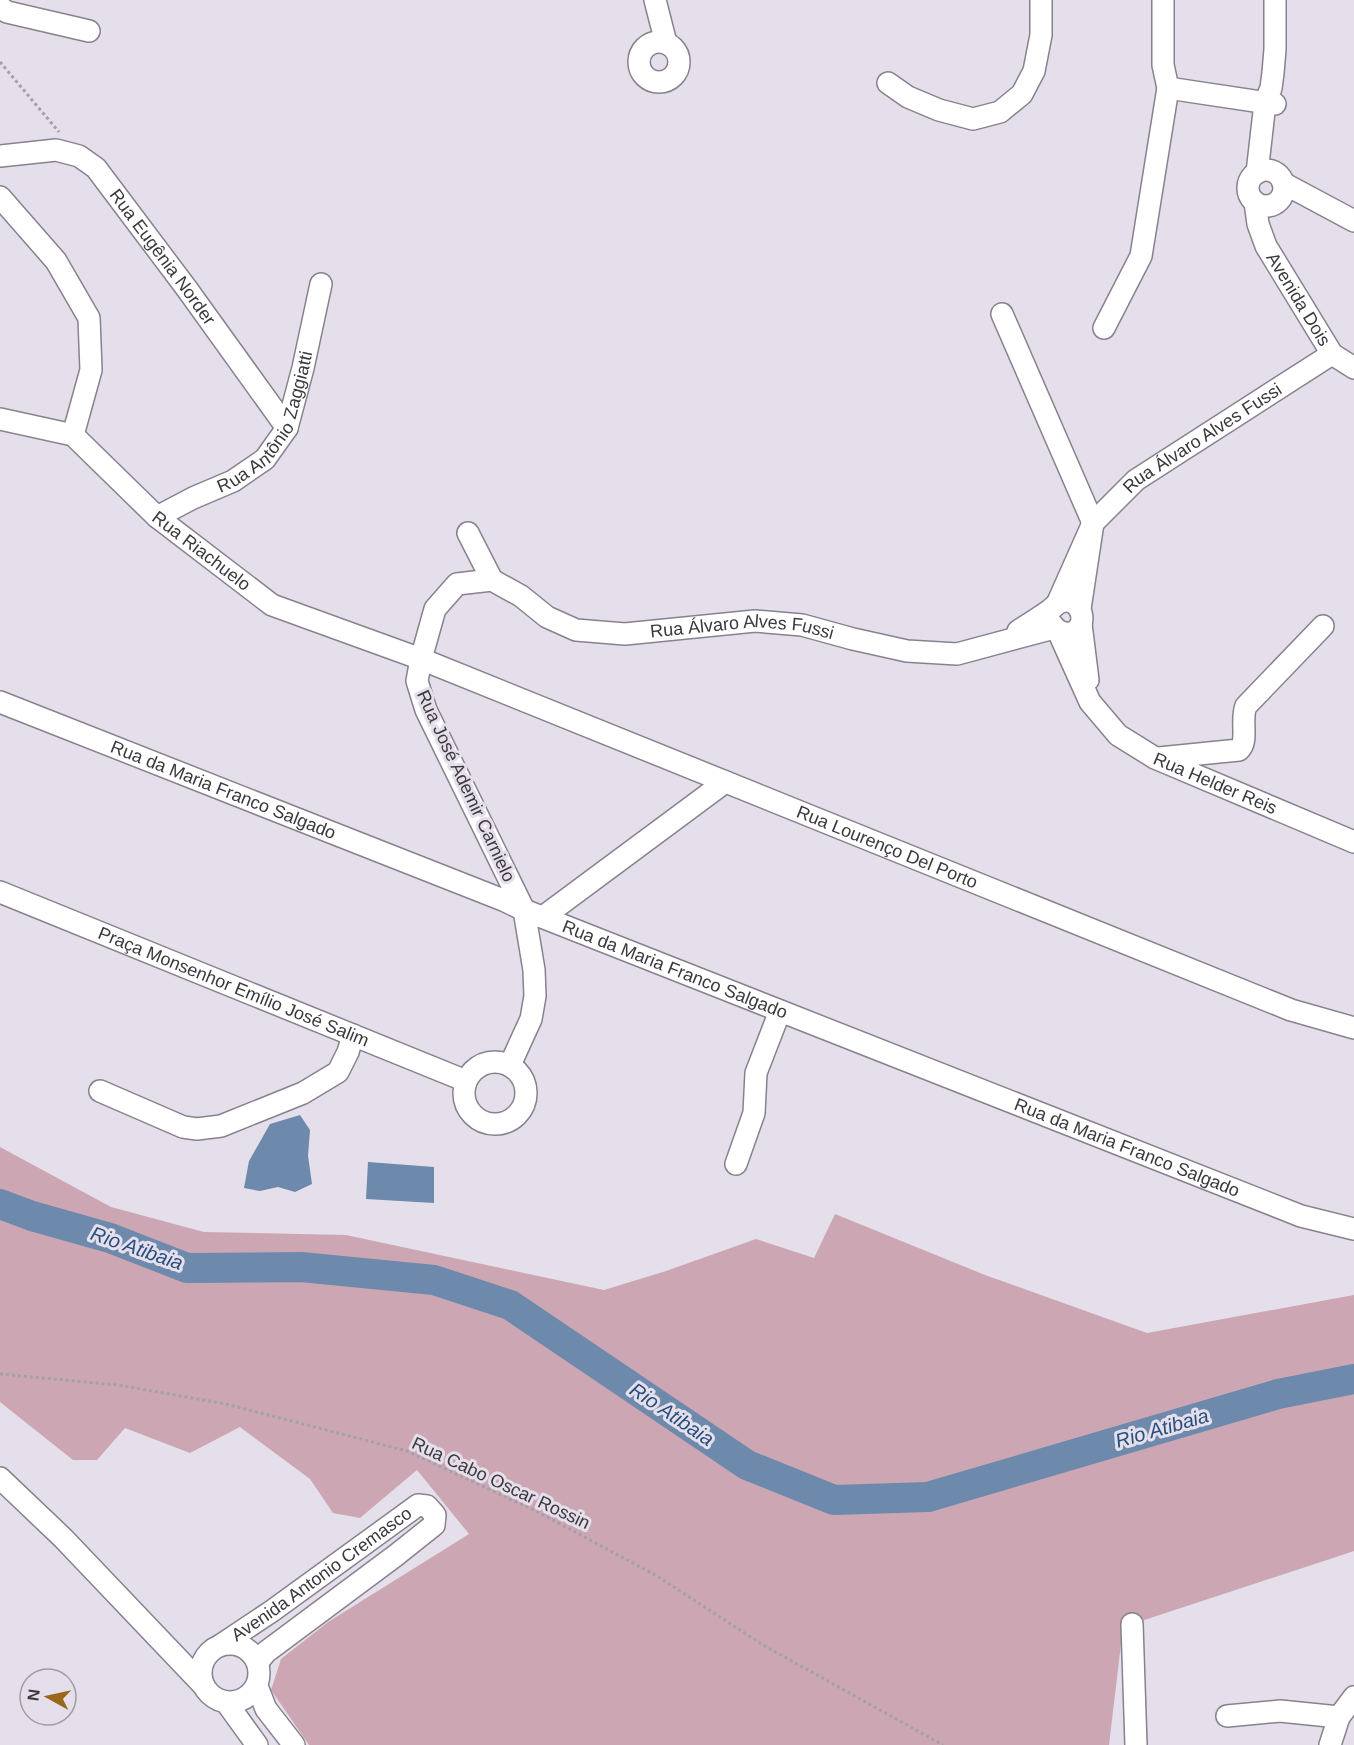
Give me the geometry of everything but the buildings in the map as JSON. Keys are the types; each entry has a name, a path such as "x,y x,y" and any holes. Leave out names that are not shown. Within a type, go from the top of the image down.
{"street":[{"path":"655,0 666,43"},
{"path":"888,83 908,97 939,110 973,118 1000,112 1022,94 1034,71 1041,35 1041,0"},
{"path":"1104,328 1142,256 1168,88 1163,65 1163,0"},
{"name":"Avenida Dois","path":"1275,0 1275,49 1270,98 1270,189 1258,224 1266,246 1332,354"},
{"path":"0,7 7,12 89,31"},
{"path":"1168,88 1270,98"},
{"path":"0,156 56,150 79,156"},
{"name":"Rua Eugênia Norder","path":"79,156 96,168 287,428"},
{"path":"1270,189 1315,200 1354,221"},
{"path":"0,196 56,261 89,318 92,369 74,435 0,419"},
{"name":"Rua Antônio Zaggiatti","path":"157,517 233,481 265,459 287,428 321,284"},
{"path":"1002,314 1093,523 1081,616 1090,702"},
{"path":"1332,354 1354,368"},
{"name":"Rua Álvaro Alves Fussi","path":"492,580 521,596 547,617 576,630 625,634 755,621 802,625 907,651 957,654 1003,641 1056,618 1093,523 1136,480 1332,354"},
{"name":"Rua Riachuelo","path":"74,435 157,517 272,605 421,659"},
{"path":"421,659 435,609 457,584 492,580 468,533"},
{"path":"1061,602 1072,602 1081,616 1074,632 1063,633 1056,618 1061,602"},
{"name":"Rua Helder Reis","path":"1056,618 1090,702 1118,735 1155,758 1354,842"},
{"path":"1155,758 1239,750 1243,747 1243,713 1246,706 1323,626"},
{"name":"Rua Lourenço Del Porto","path":"421,659 1291,1010 1354,1028"},
{"name":"Rua José Ademir Carnielo","path":"421,659 417,681 426,710 533,914 535,996 531,1019 510,1065"},
{"name":"Rua da Maria Franco Salgado","path":"0,702 1301,1216 1354,1229"},
{"path":"533,914 724,782"},
{"name":"Praça Monsenhor Emílio José Salim","path":"0,892 466,1081"},
{"path":"736,1164 754,1113 756,1073 780,1011"},
{"path":"100,1091 183,1127 197,1129 221,1126 303,1093 338,1072 353,1035"},
{"path":"498,1062 510,1065 522,1077 526,1096 524,1106 509,1121 499,1124 479,1119 471,1112 466,1102 466,1081 479,1066 498,1062"},
{"path":"0,1478 63,1538 213,1696 226,1702 257,1745"},
{"name":"Avenida Antonio Cremasco","path":"219,1645 298,1592 418,1505 427,1506 435,1515 434,1525 266,1652 258,1662"},
{"path":"144,1621 183,1647 194,1650 232,1643 252,1652 258,1662 260,1674 257,1686 249,1695 238,1701 226,1702"},
{"path":"1132,1623 1136,1745"},
{"path":"204,1686 201,1671 206,1656 219,1645"},
{"path":"257,1686 266,1709 294,1745"},
{"path":"1330,1745 1339,1717 1354,1697"},
{"path":"1227,1716 1280,1711 1339,1717"}],"path":[{"path":"0,62 79,156"},
{"name":"Rua Cabo Oscar Rossin","path":"0,1374 118,1385 226,1404 407,1451 538,1512 657,1576 763,1645 943,1745"}],"shaded area":[{"path":"0,1147 111,1207 204,1232 346,1235 604,1290 756,1239 814,1258 835,1214 985,1275 1147,1333 1354,1295 1354,1551 1123,1627 1109,1745 309,1745 271,1690 281,1659 328,1622 469,1534 417,1470 360,1518 333,1513 310,1479 240,1427 190,1453 125,1428 97,1460 73,1460 0,1402"}],"water":[{"path":"300,1115 310,1130 308,1156 312,1184 295,1192 278,1187 260,1191 244,1188 249,1161 270,1124"},
{"path":"368,1162 434,1167 434,1203 366,1199"}],"waterway":[{"name":"Rio Atibaia","path":"0,1204 32,1216 110,1238 187,1268 301,1267 434,1280 510,1305 747,1465 834,1500 928,1497 1278,1394 1354,1379"}]}
